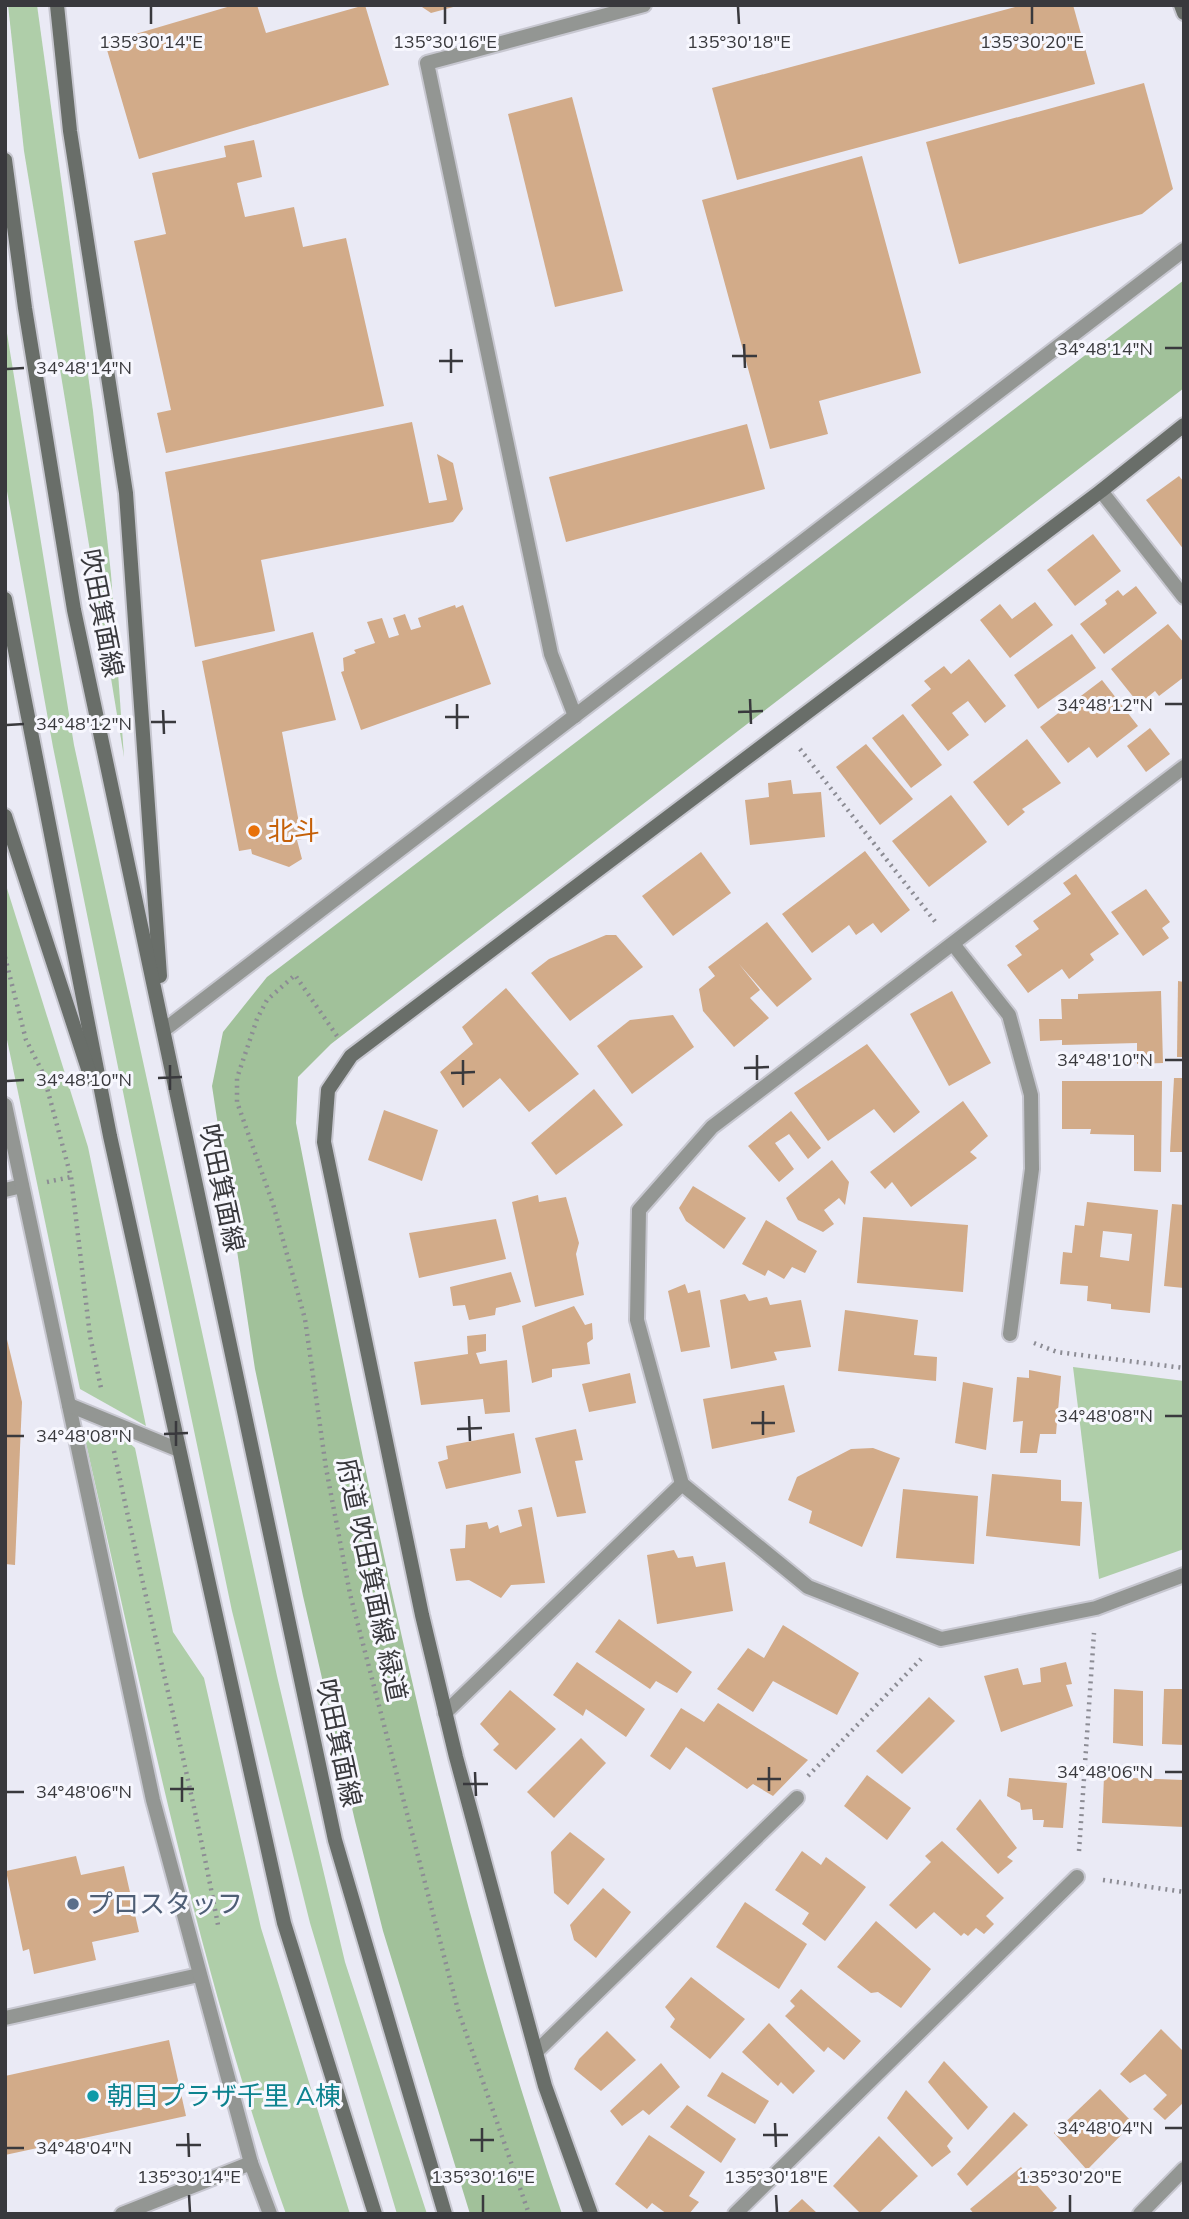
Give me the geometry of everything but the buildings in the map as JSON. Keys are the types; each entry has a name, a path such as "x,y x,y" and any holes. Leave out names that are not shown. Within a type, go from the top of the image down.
{"main road":[{"path":"57,5 70,131 126,493 164,1030"},
{"path":"1181,5 1184,13"},
{"name":"吹田箕面線","path":"5,160 27,322 74,610 335,1840 444,2214"},
{"path":"591,2214 536,2052 445,1713 324,1142 328,1090 351,1056 1101,491 1184,425"},
{"path":"5,600 110,1136 284,1923 375,2214"},
{"path":"5,816 110,1136"}],"street":[{"path":"575,716 551,654 427,63 644,5"},
{"path":"164,1030 1184,250"},
{"path":"1101,491 1184,597"},
{"path":"1184,768 712,1127 639,1210 637,1320 682,1484 808,1587 941,1639 1096,1608 1184,1575"},
{"path":"953,944 1009,1016 1031,1095 1032,1169 1010,1335"},
{"path":"5,1105 153,1800 251,2163 270,2214"},
{"path":"5,1190 22,1186"},
{"path":"69,1405 179,1450"},
{"path":"445,1713 682,1484"},
{"path":"536,2052 797,1798"},
{"path":"735,2214 1077,1877"},
{"path":"5,2018 199,1975"},
{"path":"122,2214 251,2163"},
{"path":"1140,2214 1184,2169"}],"path":[{"path":"785,729 953,944"},
{"path":"5,957 26,1040 43,1073 71,1177 90,1336 138,1567 193,1793 220,1935"},
{"name":"府道 吹田箕面線 緑道","path":"351,1056 295,975 267,1000 243,1056 235,1090 273,1205 305,1319 330,1493 349,1594 458,2010 529,2214"},
{"path":"1010,1335 1057,1352 1184,1368"},
{"path":"1096,1608 1077,1877 1184,1892"},
{"path":"797,1798 811,1771 941,1639"}],"green space":[{"path":"8,5 37,5 93,411 111,574 124,757 24,151"},
{"path":"1184,280 1184,388 331,1044 298,1077 296,1123 351,1399 410,1673 479,1946 518,2081 562,2214 470,2214 383,1931 355,1821 303,1596 255,1369 212,1086 223,1032 267,977"},
{"path":"5,321 74,745 277,1676 345,1962 427,2214 397,2214 310,1923 232,1611 53,747 5,480"},
{"path":"5,882 88,1147 146,1426 80,1389 5,1030"},
{"path":"1073,1367 1184,1381 1184,1549 1099,1579"},
{"path":"95,1429 118,1433 135,1448 173,1632 204,1678 261,1928 350,2214 286,2214 254,2119 198,1927 151,1732 85,1439"}],"place":[{"name":"北斗","path":"254,831"},
{"name":"プロスタッフ","path":"73,1904"},
{"name":"朝日プラザ千里 A棟","path":"93,2096"}]}
